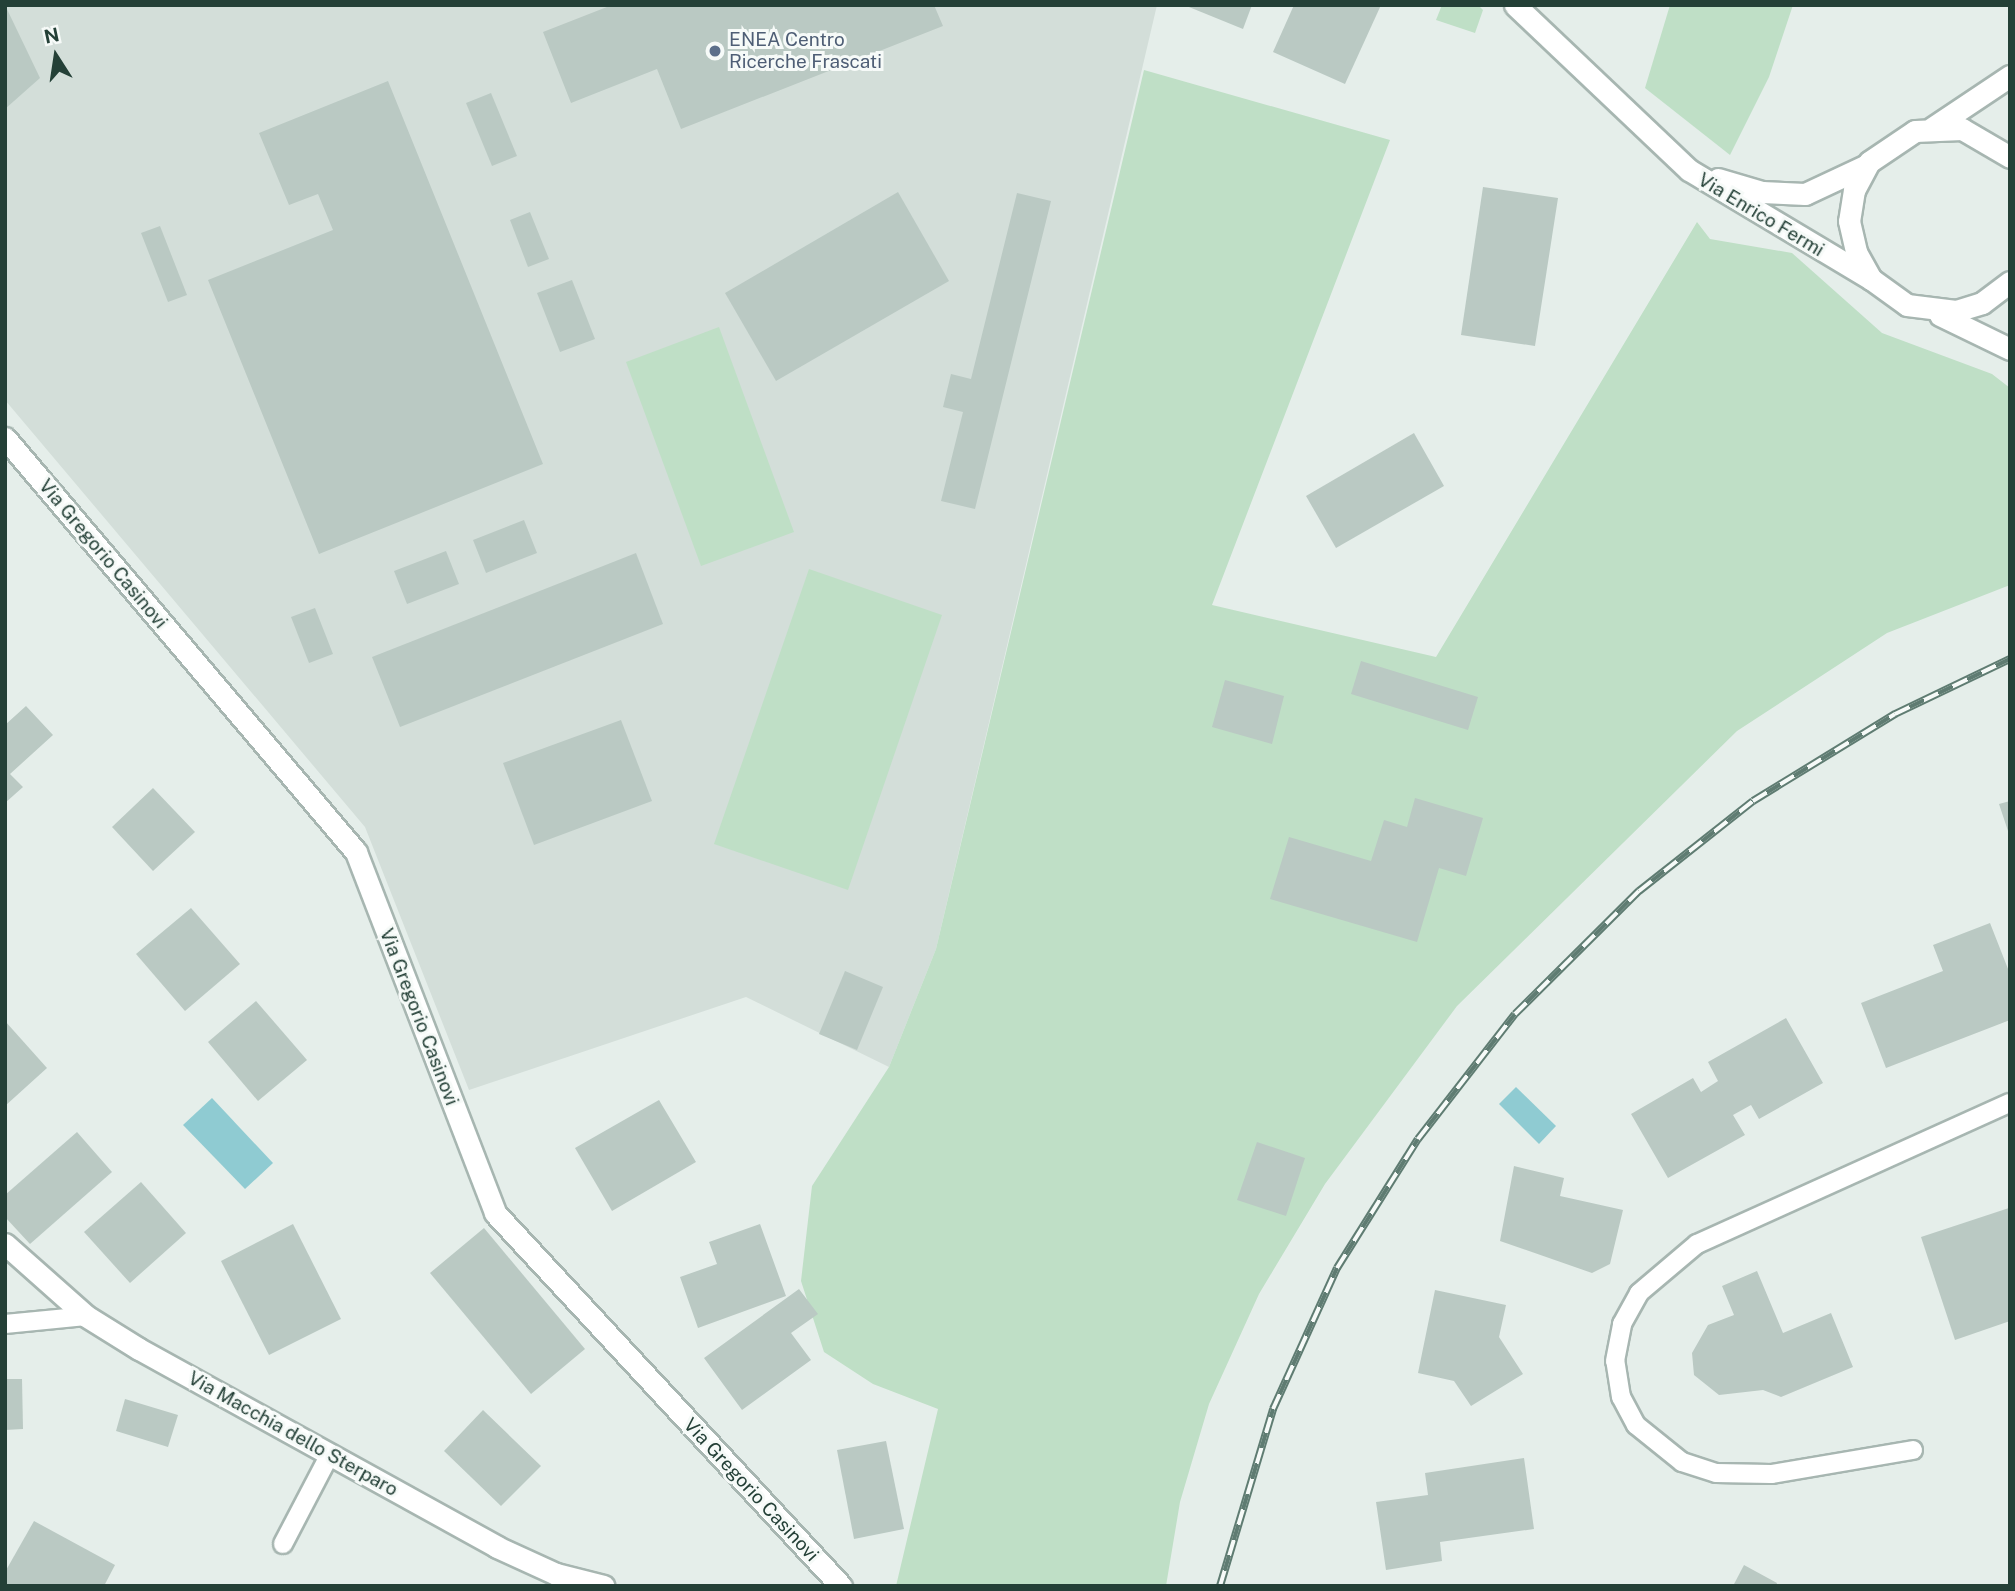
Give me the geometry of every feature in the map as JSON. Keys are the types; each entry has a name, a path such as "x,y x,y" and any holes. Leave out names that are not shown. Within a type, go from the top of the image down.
{"street":[{"name":"Via Enrico Fermi","path":"1515,5 1656,142 1777,227 1871,279 1887,295 1928,311"},
{"path":"1932,128 2010,76"},
{"name":"Via Enrico Fermi","path":"1656,142 1716,178 1780,195 1829,188 1899,138 1932,128"},
{"path":"1932,128 1962,129 2010,157"},
{"path":"1869,162 1854,190 1849,221 1856,252 1871,279"},
{"path":"1928,311 1982,303 2010,282"},
{"path":"1928,311 2010,349"},
{"name":"Via Gregorio Casinovi","path":"5,438 356,852 495,1213 841,1586"},
{"name":"Via Macchia dello Sterparo","path":"5,1244 86,1316 330,1454 536,1566 604,1586"}],"lane":[{"path":"1913,1450 1771,1474 1716,1473 1682,1462 1636,1425 1621,1397 1615,1361 1622,1324 1639,1293 1697,1244 2010,1103"},
{"path":"5,1324 86,1316"},
{"path":"282,1544 330,1454"}],"shaded area":[{"path":"5,5 1157,5 936,949 889,1067 746,997 469,1090 365,827 5,400"}],"green space":[{"path":"1442,5 1478,5 1483,10 1475,33 1436,20"},
{"path":"1670,5 1793,5 1769,77 1730,155 1645,88"},
{"path":"1144,70 1390,140 1212,605 1436,657 1697,222 1710,239 1792,253 1882,333 1992,374 2010,388 2010,585 1887,633 1737,731 1457,1006 1325,1184 1259,1294 1209,1404 1180,1502 1166,1586 896,1586 938,1409 873,1384 824,1352 801,1281 812,1186 889,1067 936,949"},
{"path":"719,327 794,532 701,566 626,362"},
{"path":"809,569 942,615 848,890 714,844"}],"water":[{"path":"1516,1087 1556,1126 1539,1144 1499,1104"},
{"path":"212,1098 273,1163 245,1189 183,1125"}],"building":[{"path":"5,5 40,78 5,109"},
{"name":"ENEA Centro Ricerche Frascati","path":"612,5 934,5 943,26 681,129 657,69 571,103 543,32"},
{"path":"1184,5 1252,5 1243,29"},
{"path":"1294,5 1381,5 1345,84 1273,52"},
{"path":"388,81 543,464 319,554 208,280 333,230 318,194 289,205 259,133"},
{"path":"491,93 517,156 492,166 466,103"},
{"path":"1483,187 1558,198 1535,346 1461,335"},
{"path":"898,192 949,281 776,381 725,293"},
{"path":"1017,193 1051,201 975,509 941,501 963,412 943,407 951,374 971,379"},
{"path":"530,212 549,259 528,267 510,220"},
{"path":"160,226 187,295 168,302 141,233"},
{"path":"572,280 595,339 560,352 537,293"},
{"path":"1414,433 1444,486 1336,548 1306,496"},
{"path":"524,520 537,553 486,573 473,540"},
{"path":"446,551 459,584 407,604 394,571"},
{"path":"636,553 663,624 400,727 372,657"},
{"path":"315,608 333,654 309,663 291,617"},
{"path":"1361,661 1478,697 1468,730 1351,694"},
{"path":"1225,680 1284,696 1272,744 1212,727"},
{"path":"26,706 53,735 10,774 23,787 5,803 5,725"},
{"path":"621,720 652,801 534,845 503,763"},
{"path":"153,788 195,832 153,871 112,827"},
{"path":"1415,798 1483,818 1466,876 1439,868 1417,942 1270,899 1289,837 1371,861 1384,820 1407,827"},
{"path":"2010,801 2010,834 2009,834 1999,804"},
{"path":"191,908 240,964 185,1011 136,954"},
{"path":"1990,923 2010,974 2010,1020 1886,1068 1861,1003 1943,971 1933,945"},
{"path":"845,971 883,987 857,1050 819,1034"},
{"path":"256,1001 307,1060 258,1101 208,1042"},
{"path":"1786,1018 1823,1083 1759,1119 1751,1105 1733,1115 1745,1135 1668,1178 1631,1114 1693,1078 1701,1092 1718,1081 1708,1062"},
{"path":"5,1021 47,1068 5,1106"},
{"path":"659,1100 696,1162 612,1211 575,1148"},
{"path":"77,1132 112,1172 30,1244 5,1217 5,1195"},
{"path":"1257,1142 1305,1158 1286,1216 1237,1200"},
{"path":"1514,1166 1564,1178 1560,1196 1623,1210 1610,1264 1592,1273 1500,1241"},
{"path":"141,1182 186,1233 130,1283 84,1232"},
{"path":"2009,1208 2010,1321 1955,1340 1921,1237"},
{"path":"293,1224 341,1319 269,1355 221,1261"},
{"path":"760,1224 786,1296 698,1328 680,1277 717,1264 709,1242"},
{"path":"484,1228 585,1349 531,1394 430,1273"},
{"path":"1757,1271 1783,1333 1831,1313 1853,1367 1781,1397 1763,1390 1719,1395 1694,1375 1692,1353 1708,1325 1734,1315 1722,1286"},
{"path":"799,1289 818,1314 791,1333 811,1360 742,1410 704,1358"},
{"path":"1435,1290 1506,1305 1499,1337 1523,1374 1471,1406 1454,1381 1418,1373"},
{"path":"5,1379 22,1379 23,1429 5,1430"},
{"path":"125,1399 178,1415 168,1447 116,1431"},
{"path":"483,1410 541,1466 501,1506 444,1451"},
{"path":"886,1441 904,1529 854,1539 837,1450"},
{"path":"1524,1458 1534,1529 1440,1542 1442,1561 1386,1570 1376,1502 1428,1495 1425,1473"},
{"path":"34,1521 115,1565 104,1586 5,1586 5,1572"},
{"path":"1744,1565 1777,1583 1776,1586 1733,1586"}],"railway":[{"path":"1220,1586 1273,1409 1337,1268 1418,1139 1515,1014 1639,891 1753,801 1895,714 2010,659"}],"place":[{"name":"ENEA Centro Ricerche Frascati","path":"715,51"}]}
